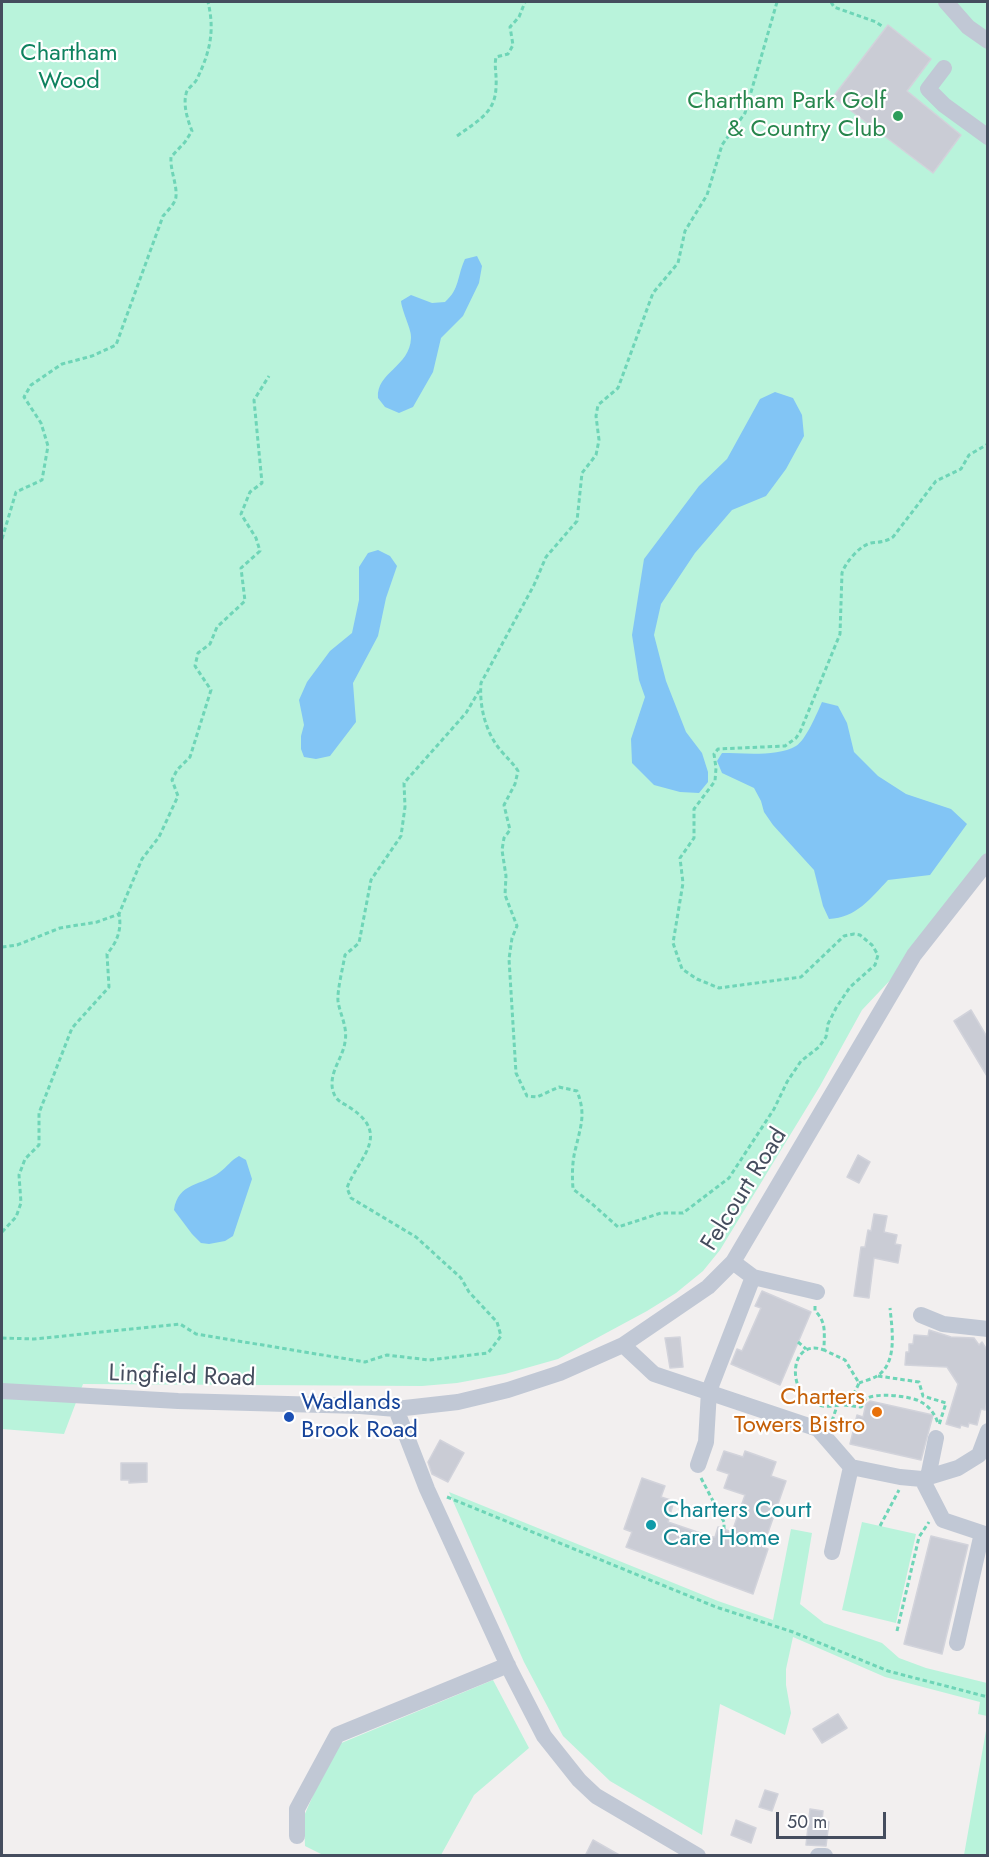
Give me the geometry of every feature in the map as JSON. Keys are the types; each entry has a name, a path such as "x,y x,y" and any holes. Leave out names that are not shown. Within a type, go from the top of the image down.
{"street":[{"path":"946,2 968,27 987,41"},
{"path":"944,68 928,89 944,105 987,137"},
{"name":"Felcourt Road","path":"360,1406 396,1409 458,1401 508,1390 560,1373 623,1345 708,1287 733,1262 914,955 987,861"},
{"path":"733,1262 753,1277 817,1292"},
{"path":"698,1465 705,1443 709,1391 753,1277"},
{"path":"921,1315 943,1324 987,1329"},
{"path":"623,1345 654,1374 818,1429 851,1467 900,1477 925,1478 958,1468 979,1455 987,1431"},
{"name":"Lingfield Road","path":"2,1391 178,1401 360,1406"},
{"path":"396,1409 427,1489 508,1665 544,1736 579,1780 596,1796 698,1856"},
{"path":"936,1438 925,1478 943,1520 985,1534 957,1643"},
{"path":"832,1552 851,1467"},
{"path":"297,1836 297,1809 337,1735 508,1665"},
{"path":"818,1856 825,1856"}],"path":[{"path":"2,539 16,492 42,480 48,446 41,423 24,397 31,385 62,364 92,356 116,345 164,216 177,195 171,169 171,157 192,131 185,102 186,92 195,82 211,46 212,17 208,2"},
{"path":"457,136 489,112 496,99 497,82 494,69 496,57 508,54 513,45 510,27 519,17 525,2"},
{"path":"777,2 744,113 722,145 707,195 684,231 678,262 653,293 618,388 598,405 596,416 599,440 596,455 582,473 577,521 546,557 534,585 481,683 480,690 480,701 487,727 501,752 513,762 518,771 515,784 504,805 510,830 504,838 502,850 506,876 505,895 517,926 512,938 509,960 516,1072 527,1096 537,1097 559,1087 576,1091 580,1100 583,1125 572,1170 573,1190 618,1227 661,1213 683,1212 697,1204 729,1178 774,1109 787,1082 801,1061 819,1047 826,1037 828,1024 850,987 875,965 878,955 872,945 860,935 854,934 844,936 801,977 719,988 697,979 682,969 673,943 683,883 680,858 694,838 694,809 715,782 714,754 718,749 785,746 796,738 840,634 844,566 861,547 869,543 888,541 893,537 936,481 961,469 969,455 987,444"},
{"path":"831,2 834,7 882,26"},
{"path":"2,1232 16,1216 21,1203 19,1175 25,1159 39,1145 39,1113 72,1028 109,987 107,954 116,943 121,924 119,914 142,859 159,837 178,796 172,780 177,770 190,757 211,690 195,666 198,653 210,644 217,627 245,601 241,568 260,551 256,538 241,514 250,492 262,483 254,400 269,376"},
{"path":"2,1338 34,1339 180,1324 196,1334 365,1362 387,1355 429,1360 488,1353 501,1336 497,1322 469,1292 461,1278 416,1238 351,1198 347,1188 352,1173 366,1155 371,1140 368,1125 352,1109 340,1104 333,1090 333,1074 345,1044 346,1031 338,999 345,955 359,943 371,880 401,836 405,807 404,783 466,713 480,690"},
{"path":"2,947 16,945 60,927 97,922 119,914"},
{"path":"817,1292 815,1311 822,1318 824,1325 824,1350"},
{"path":"878,1376 893,1348 890,1308"},
{"path":"798,1342 806,1349"},
{"path":"842,1405 854,1394 859,1383 878,1376 919,1382 923,1396 946,1403 938,1428 938,1420 932,1410 910,1398 875,1395 866,1399 861,1407 842,1405 829,1407 804,1397 796,1385 795,1368 799,1356 806,1349 815,1347 824,1350 845,1360 859,1383"},
{"path":"698,1465 700,1477 724,1522 724,1530"},
{"path":"880,1526 898,1494 900,1477"},
{"path":"427,1489 716,1606 793,1632 888,1671 987,1697"},
{"path":"897,1630 919,1537 928,1523 941,1515"}],"green space":[{"name":"Chartham Wood","path":"2,2 987,2 987,861 914,955 862,1010 820,1086 720,1250 703,1271 676,1293 647,1311 558,1359 505,1374 457,1383 422,1386 83,1384 64,1434 2,1429"},
{"path":"449,1492 718,1601 773,1620 791,1529 812,1533 800,1604 824,1623 882,1643 899,1658 926,1668 987,1683 987,1716 978,1714 980,1702 885,1677 793,1637 786,1669 786,1685 791,1713 785,1735 720,1704 702,1835 610,1781 563,1736 524,1662"},
{"path":"862,1522 916,1534 896,1623 842,1610"},
{"path":"493,1680 529,1748 474,1795 441,1855 323,1855 305,1846 304,1816 326,1766 339,1744"},
{"path":"987,1725 987,1855 964,1855"}],"water":[{"path":"477,256 482,266 479,283 463,316 441,338 433,372 413,407 399,413 385,407 378,398 379,389 387,375 405,356 411,338 401,301 411,295 432,303 445,302 456,287 465,259"},
{"path":"775,392 793,398 802,415 804,436 786,469 766,496 732,510 695,553 661,604 654,635 666,681 686,732 702,753 708,772 708,782 699,793 680,792 654,785 632,763 631,739 645,697 639,680 632,635 644,559 699,486 727,459 760,399"},
{"path":"378,550 390,556 397,566 386,598 378,636 353,683 356,722 330,756 316,759 304,757 301,749 301,736 304,725 299,700 307,682 330,651 352,633 359,600 359,567 368,553"},
{"path":"822,702 838,706 847,723 854,752 878,776 906,794 951,809 967,824 930,875 888,880 855,911 839,918 829,919 823,906 814,870 773,825 764,812 754,788 722,773 717,761 722,753 770,753 796,746 807,732"},
{"path":"239,1156 246,1160 252,1179 233,1236 225,1241 201,1243 174,1210 176,1201 186,1189 213,1177"}],"building":[{"name":"Chartham Park Golf & Country Club","path":"888,25 931,59 907,91 961,135 933,173 833,97"},
{"path":"971,1010 987,1037 987,1076 954,1021"},
{"path":"858,1155 870,1162 859,1183 847,1177"},
{"path":"874,1214 887,1216 884,1232 897,1235 895,1244 901,1245 898,1263 874,1258 869,1298 854,1296 861,1247 865,1247"},
{"path":"762,1291 811,1312 780,1385 731,1364 737,1349 742,1351 761,1308 755,1306"},
{"path":"929,1330 951,1337 974,1338 979,1345 982,1342 987,1350 987,1401 985,1410 981,1409 977,1425 969,1423 968,1427 961,1425 960,1428 946,1424 958,1384 947,1367 905,1365 906,1352 909,1352 909,1344 913,1344 914,1335 928,1336"},
{"path":"680,1337 683,1367 670,1368 665,1338"},
{"path":"870,1401 933,1415 921,1460 850,1444 857,1415 863,1417 866,1404"},
{"path":"440,1440 464,1453 448,1482 432,1474 428,1462"},
{"name":"Charters Court Care Home","path":"724,1451 743,1457 745,1451 776,1462 771,1476 786,1481 763,1547 768,1549 753,1594 626,1547 632,1532 624,1529 642,1478 665,1486 661,1497 674,1501 668,1522 712,1537 715,1537 718,1527 732,1532 745,1495 724,1488 729,1474 717,1470"},
{"path":"121,1463 147,1463 147,1482 129,1483 129,1480 121,1480"},
{"path":"931,1536 968,1545 942,1654 904,1644"},
{"path":"838,1714 847,1728 822,1743 813,1729"},
{"path":"765,1790 778,1794 772,1811 759,1807"},
{"path":"810,1809 823,1811 822,1821 829,1822 826,1846 806,1845"},
{"path":"736,1820 756,1828 751,1843 731,1835"},
{"path":"593,1840 621,1856 585,1856"}],"place":[{"name":"Chartham Park Golf & Country Club","path":"898,116"},
{"name":"Charters Towers Bistro","path":"877,1412"},
{"name":"Wadlands Brook Road","path":"289,1417"},
{"name":"Charters Court Care Home","path":"651,1525"}]}
